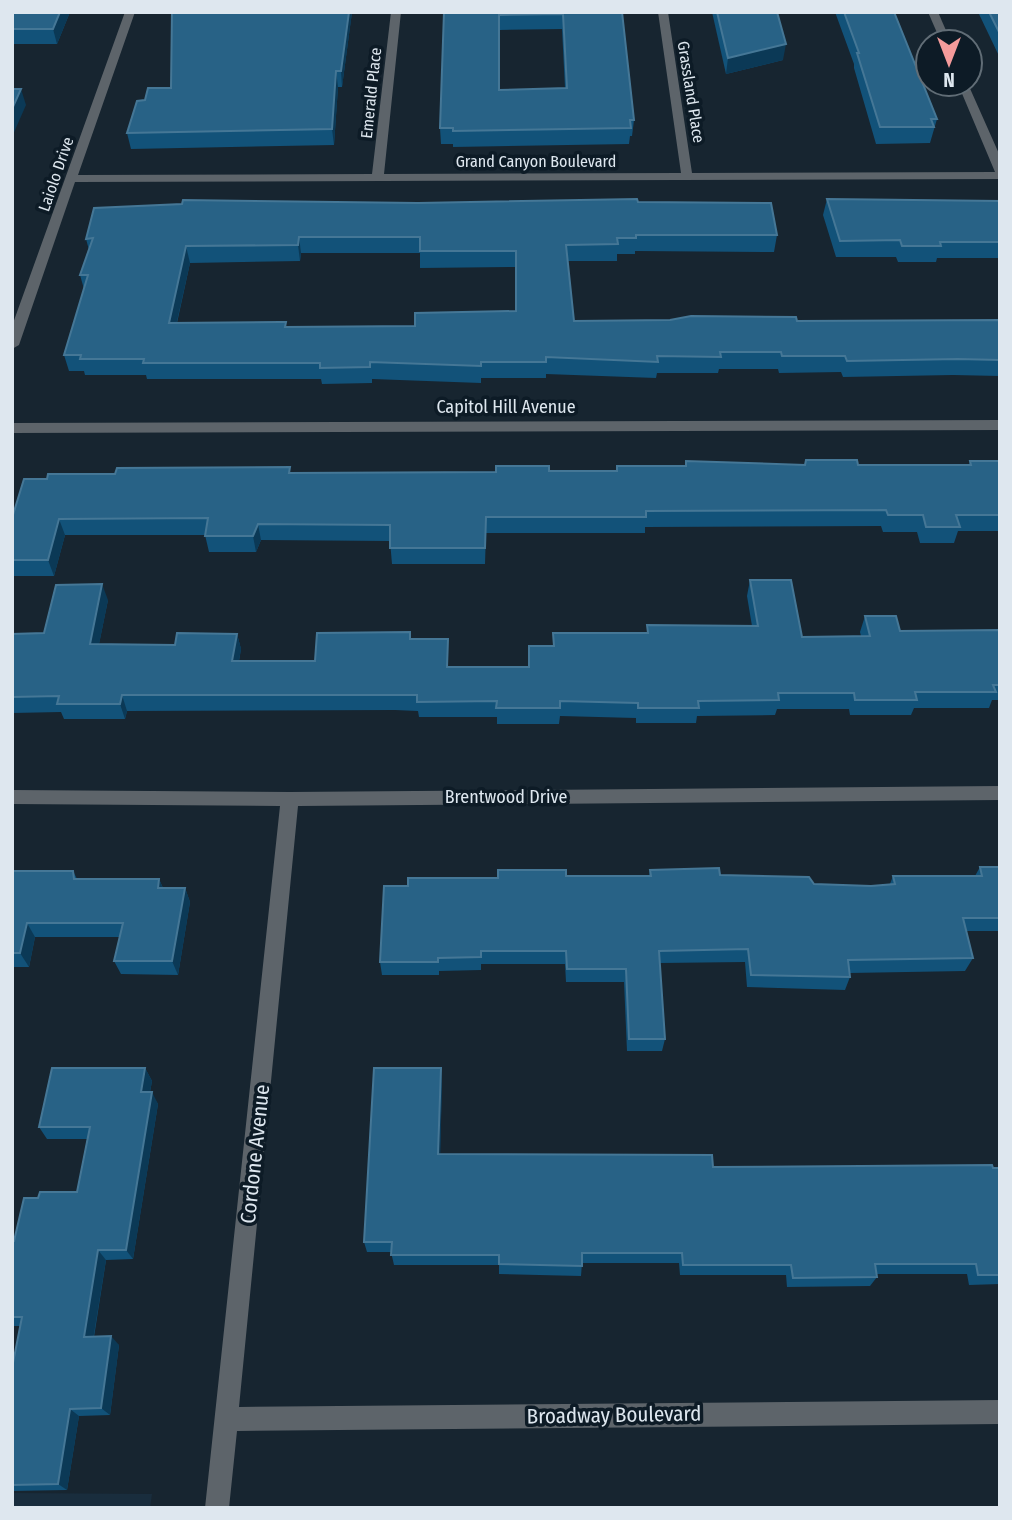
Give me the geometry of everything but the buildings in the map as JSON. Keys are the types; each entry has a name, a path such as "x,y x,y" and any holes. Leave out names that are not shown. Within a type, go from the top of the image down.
{"street":[{"name":"Laiolo Drive","path":"12,345 130,12"},
{"name":"Emerald Place","path":"378,177 396,12"},
{"name":"Grassland Place","path":"663,12 687,176"},
{"path":"970,98 1000,170"},
{"name":"Grand Canyon Boulevard","path":"71,179 1000,175"},
{"name":"Capitol Hill Avenue","path":"12,428 1000,425"},
{"name":"Brentwood Drive","path":"12,797 290,799 1000,793"},
{"name":"Cordone Avenue","path":"217,1508 290,799"},
{"name":"Broadway Boulevard","path":"228,1419 1000,1412"}],"shaded area":[{"path":"12,1493 152,1494 150,1508 12,1508"}]}
